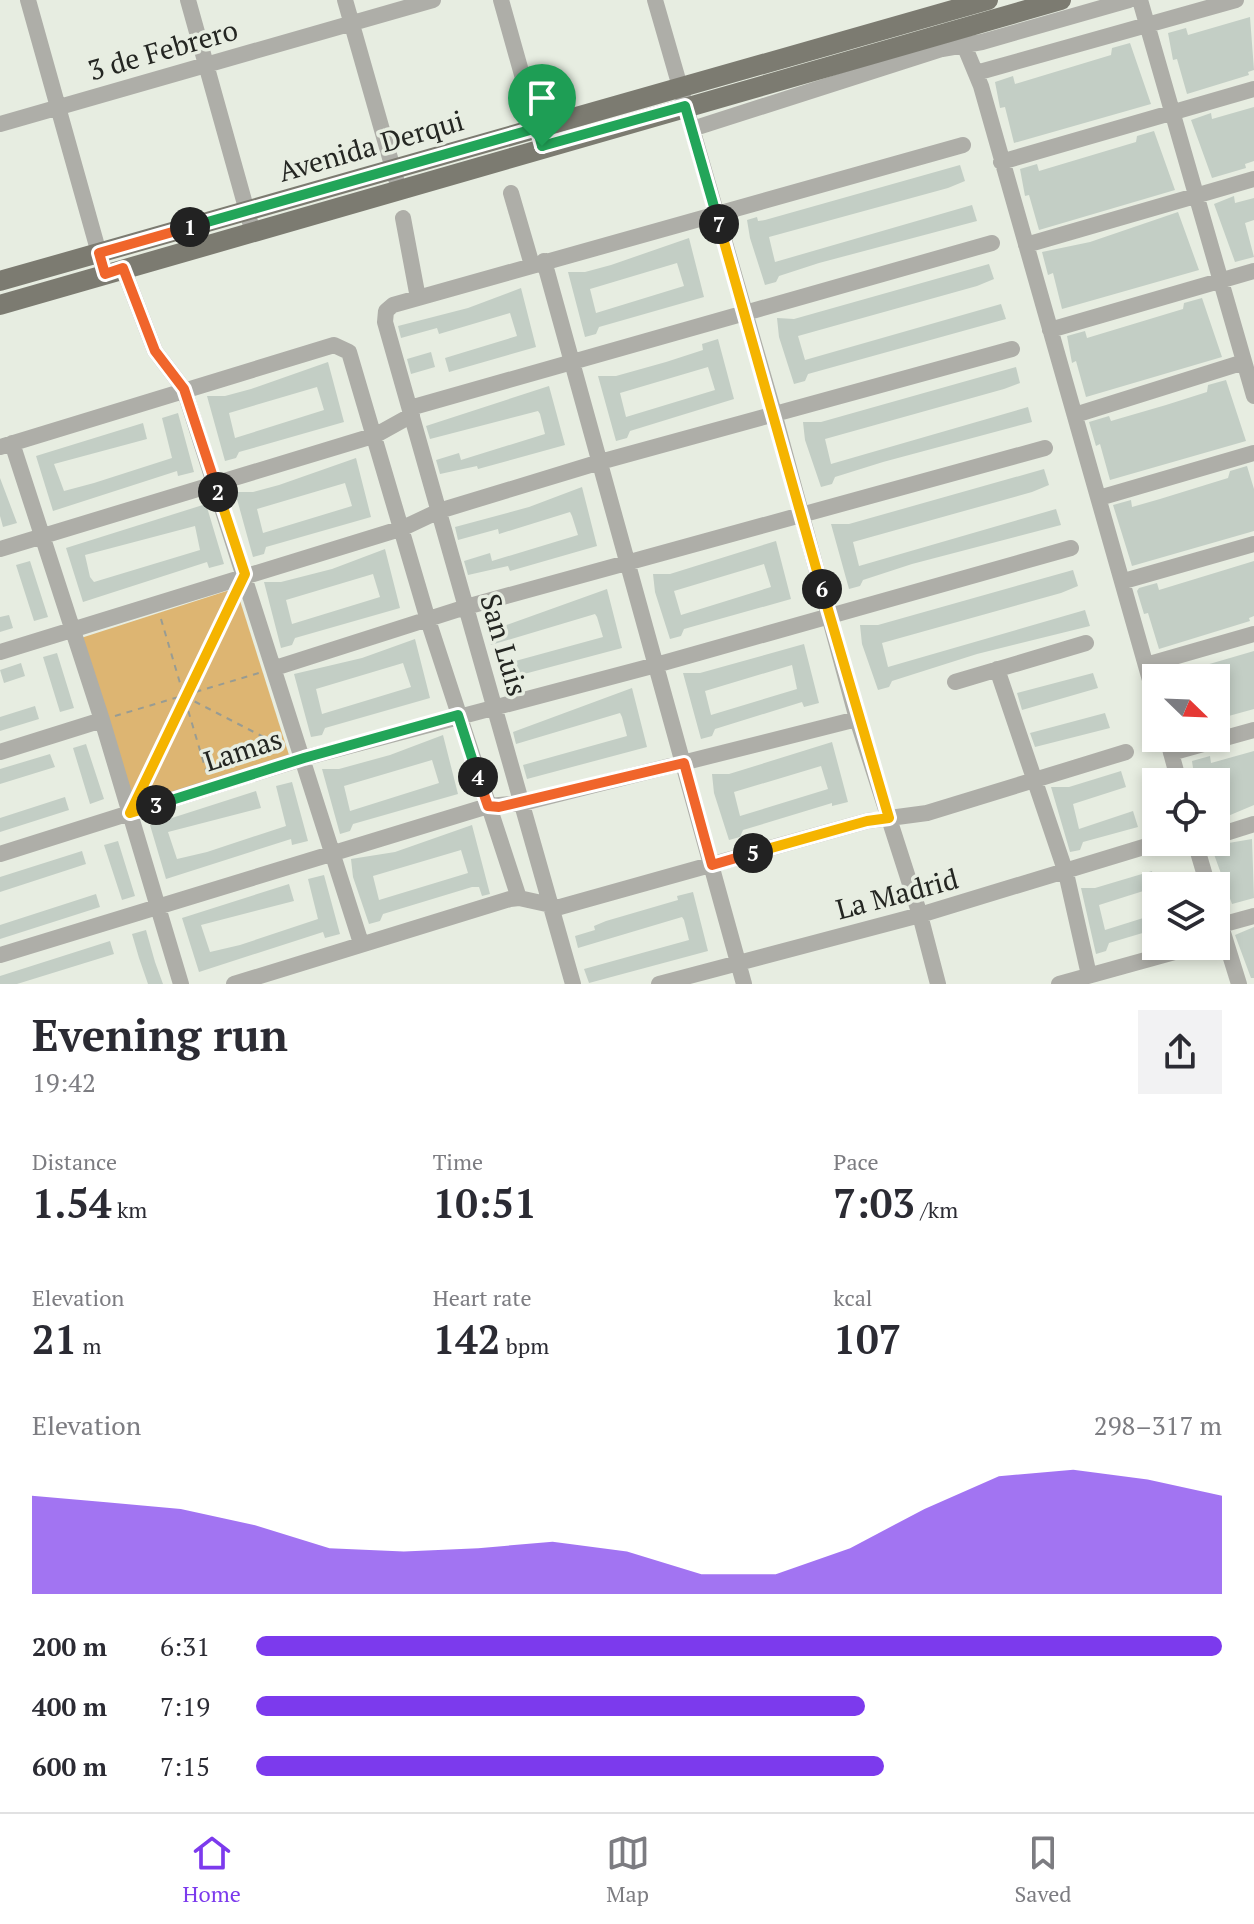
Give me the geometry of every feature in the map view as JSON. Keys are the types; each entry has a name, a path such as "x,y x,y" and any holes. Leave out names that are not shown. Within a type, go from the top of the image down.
{"main road":[{"name":"Avenida Derqui","path":"0,281 247,211 395,179 682,97 954,4 988,0"},
{"path":"682,97 1061,0"},
{"path":"0,305 253,231 395,179"}],"street":[{"path":"28,0 99,253 114,271 155,351 184,389 361,943"},
{"path":"188,0 253,231"},
{"path":"345,0 395,179"},
{"name":"3 de Febrero","path":"0,124 433,0"},
{"path":"501,0 540,137"},
{"path":"655,0 746,313 857,719 920,915 938,984"},
{"path":"692,129 964,45 1129,0"},
{"path":"1140,0 1254,396"},
{"path":"976,73 1236,0"},
{"path":"964,45 976,73 1146,664"},
{"path":"1001,162 1254,89"},
{"path":"403,218 418,298 963,145"},
{"path":"1026,245 1254,179"},
{"path":"511,193 573,362 744,984"},
{"path":"0,549 376,435 398,426 411,411 992,243"},
{"path":"1050,330 1254,271"},
{"name":"San Luis","path":"418,298 393,305 386,311 385,322 573,984"},
{"path":"181,984 43,535 6,445 334,345 349,352 376,435 428,620 519,898"},
{"path":"0,652 245,574 403,528 439,511 600,462 1012,349"},
{"path":"1075,415 1244,362"},
{"path":"275,668 466,607 1045,448"},
{"path":"1099,498 1254,453"},
{"path":"1124,581 1254,544"},
{"name":"Lamas","path":"0,854 304,758 656,665 1071,548"},
{"path":"1149,664 1254,634"},
{"path":"955,682 1086,643"},
{"path":"997,669 1031,779 1066,873 1089,975"},
{"path":"0,955 488,806 523,803 857,719"},
{"path":"0,752 102,720"},
{"path":"1230,735 1254,730"},
{"path":"234,984 361,943 519,898 560,907 867,821 927,813 1126,752"},
{"path":"1230,832 1254,824"},
{"name":"La Madrid","path":"659,984 920,915 1142,848"},
{"path":"1230,917 1254,916"},
{"path":"1230,956 1239,984"},
{"path":"1059,984 1145,960"}],"path":[{"path":"130,813 184,695 245,574"},
{"path":"223,596 237,601"},
{"path":"156,603 211,787"},
{"path":"102,720 275,668"},
{"path":"184,695 304,758"},
{"path":"276,753 280,744"},
{"path":"134,791 144,796"}],"shaded area":[{"path":"236,588 289,755 134,805 81,638"}],"building":[{"path":"1250,17 1254,70 1248,72 1249,75 1187,94 1177,59 1173,60 1168,33 1186,28 1188,35"},
{"path":"1130,43 1151,104 1014,143 1005,107 1000,108 995,82 1013,76 1015,84 1111,55 1112,48"},
{"path":"1254,107 1254,161 1245,164 1246,168 1212,178 1191,120 1211,113 1212,119"},
{"path":"1154,131 1175,190 1039,230 1029,195 1025,196 1020,169 1037,164 1039,171 1136,142 1137,136"},
{"path":"960,165 965,181 948,188 769,237 775,262 972,205 977,221 819,263 779,276 776,282 765,285 747,220 757,217 758,221 765,220"},
{"path":"1234,196 1235,203 1254,198 1254,220 1245,223 1254,257 1235,262 1214,204"},
{"path":"1178,212 1199,270 1062,309 1053,273 1048,275 1042,252 1090,242"},
{"path":"689,238 704,297 599,327 596,334 585,337 568,272 585,272","holes":["677,263 684,286 596,313 590,289"]},
{"path":"989,264 994,279 977,286 798,336 805,360 1001,304 1006,319 808,374 805,381 794,384 779,337 777,318 794,319"},
{"path":"521,288 536,347 449,372 445,358 517,336 510,313 439,334 437,328 401,338 398,326 468,308"},
{"path":"1202,298 1222,357 1086,397 1076,361 1072,363 1067,336 1085,331 1087,338 1183,309 1184,303"},
{"path":"718,339 734,399 630,431 627,438 616,441 598,376 616,376 666,362 703,350 702,344","holes":["708,367 715,390 626,417 620,393"]},
{"path":"431,352 435,367 411,374 407,359"},
{"path":"328,362 344,422 239,452 236,458 225,461 207,396 225,396","holes":["317,387 324,410 235,438 229,413"]},
{"path":"1016,367 1020,383 825,439 831,464 1028,407 1032,422 883,462 835,477 832,484 821,487 805,440 803,422 821,422"},
{"path":"1226,380 1246,441 1110,480 1100,444 1096,446 1089,422 1109,416 1111,421 1166,405 1207,392 1208,385"},
{"path":"549,386 565,445 478,469 477,466 440,474 436,460 459,453 461,460 545,434 540,414 538,411 430,439 426,426"},
{"path":"178,413 194,472 178,476 177,471 53,511 36,456 143,423 147,439 54,464 64,491 94,483 172,458 162,418"},
{"path":"356,458 371,517 266,547 264,554 253,557 235,492 253,492","holes":["345,483 352,506 263,533 257,509"]},
{"path":"1247,466 1254,489 1254,531 1132,566 1113,505 1131,500 1132,507 1160,499 1228,478 1230,471"},
{"path":"1044,469 1049,485 1032,492 853,542 859,566 1056,509 1061,525 912,564 863,580 860,586 849,589 831,524 849,524"},
{"path":"0,478 17,523 3,527 0,516"},
{"path":"582,487 597,546 510,571 508,566 468,575 464,561 490,553 492,561 578,535 570,512 499,534 498,529 458,540 455,527 529,507"},
{"path":"206,504 224,564 209,568 207,562 83,602 66,548","holes":["195,526 200,550 94,582 85,555"]},
{"path":"776,541 791,599 684,629 681,636 670,639 655,592 653,574 670,574","holes":["764,564 771,587 681,615 674,591"]},
{"path":"385,549 400,608 295,638 292,645 281,648 264,582 281,582 332,569","holes":["373,574 380,597 292,624 286,600"]},
{"path":"30,561 48,617 34,621 16,565"},
{"path":"1254,561 1254,616 1249,618 1250,621 1159,649 1148,613 1144,614 1137,591 1139,588 1157,583 1159,590"},
{"path":"1073,570 1078,586 1061,593 882,643 888,667 1085,610 1090,626 977,654 892,681 889,687 878,690 862,644 860,625 878,625"},
{"path":"607,589 622,648 501,680 497,666 603,637 595,614 491,645 487,632"},
{"path":"9,615 13,628 0,632 0,617"},
{"path":"415,639 430,698 325,728 322,735 311,737 294,674 362,658","holes":["403,663 411,687 322,714 316,689"]},
{"path":"804,644 819,703 804,707 802,702 715,729 712,736 701,739 683,673 700,673","holes":["792,665 797,689 711,715 705,691"]},
{"path":"1254,651 1254,709 1230,716 1230,664 1209,664"},
{"path":"57,653 74,708 60,712 43,657"},
{"path":"21,663 25,676 4,683 0,670"},
{"path":"1093,673 1098,688 1022,710 1017,693"},
{"path":"632,688 647,747 527,779 523,765 627,736 622,717 620,713 516,744 513,732"},
{"path":"35,706 39,719 0,731 0,717"},
{"path":"1105,713 1110,728 1035,747 1030,733"},
{"path":"443,735 458,794 353,824 350,831 340,834 322,769 339,769 390,755","holes":["432,760 439,783 350,811 344,786"]},
{"path":"832,742 848,802 832,806 832,803 743,830 740,837 729,840 714,793 712,774 729,774","holes":["821,766 828,789 740,816 734,792"]},
{"path":"86,744 104,799 90,804 73,748"},
{"path":"1254,751 1254,805 1230,815 1230,768 1193,768 1192,761 1210,756 1211,763"},
{"path":"50,754 55,767 0,784 0,769"},
{"path":"1121,771 1126,787 1073,804 1079,829 1133,811 1138,827 1083,842 1080,850 1070,852 1051,787 1069,787"},
{"path":"292,782 308,841 292,845 291,839 166,879 150,825 256,791 261,808 168,832 177,859 207,852 286,826 276,786"},
{"path":"65,797 69,810 0,832 0,818"},
{"path":"472,825 490,894 482,896 479,887 472,887 383,914 380,921 369,924 353,877 351,859 395,852","holes":["461,850 468,873 379,900 373,876"]},
{"path":"1252,839 1254,898 1232,904 1230,872 1220,872 1215,856 1230,856 1230,843"},
{"path":"118,841 135,896 122,900 104,845"},
{"path":"82,851 86,864 0,892 0,877"},
{"path":"1142,874 1142,891 1099,905 1105,930 1142,918 1142,933 1109,943 1106,951 1096,954 1081,888 1095,888"},
{"path":"324,875 340,934 325,938 323,932 199,972 182,918 289,884 294,901 201,925 210,952 240,945 318,919 308,879"},
{"path":"693,892 708,951 589,983 584,969 689,940 684,920 682,917 578,948 575,936 595,930 594,926 606,921 678,900 677,896"},
{"path":"96,894 100,907 0,939 0,925"},
{"path":"1254,927 1254,978 1251,978 1235,935"},
{"path":"146,930 163,984 148,984 139,958 132,934"},
{"path":"110,941 114,954 17,984 0,984 0,976"}],"route":[{"path":"685,106 746,313 857,719 889,818 867,821 712,865 684,763 523,803 488,806 458,715 304,758 130,813 184,695 245,574 184,389 155,351 123,268 105,274 99,253 537,128 542,146 685,106"}]}
